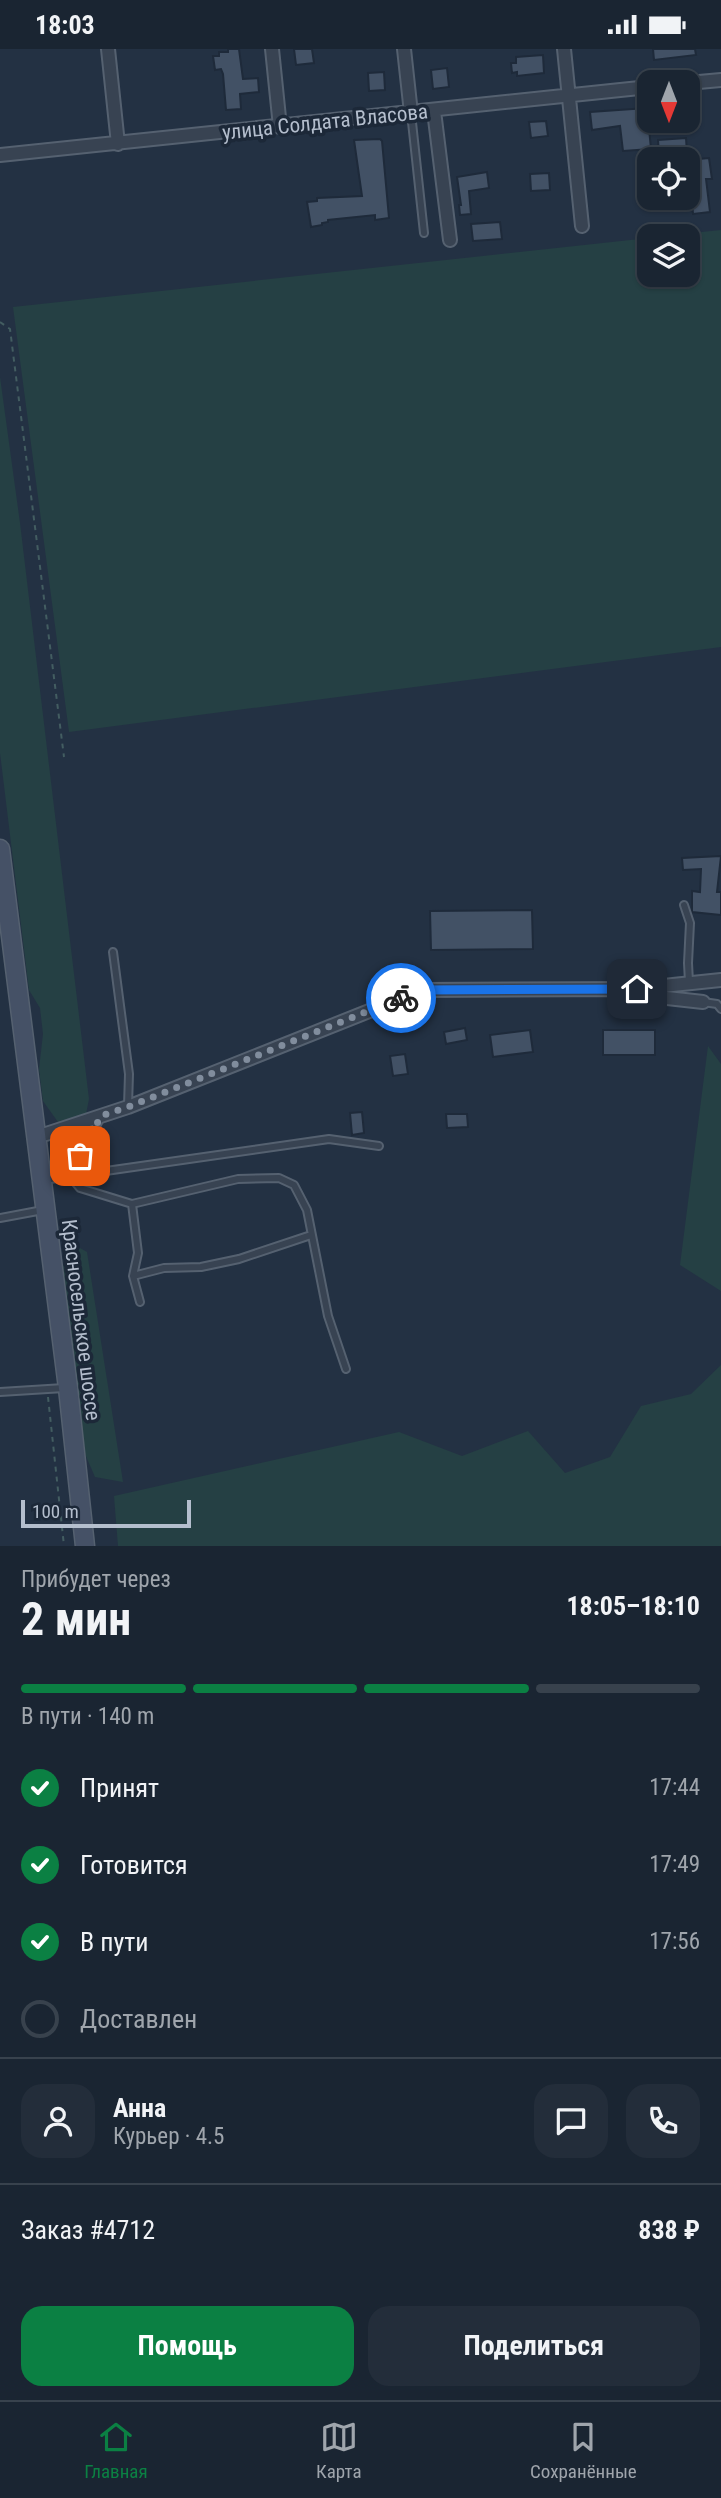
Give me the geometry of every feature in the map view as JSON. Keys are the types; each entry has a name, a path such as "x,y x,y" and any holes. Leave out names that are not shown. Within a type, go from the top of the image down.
{"main road":[{"name":"Красносельское шоссе","path":"0,849 68,1388 85,1546"}],"street":[{"path":"108,49 118,144"},
{"path":"272,49 280,127"},
{"path":"404,49 411,113"},
{"path":"564,49 582,226"},
{"path":"700,82 721,80"},
{"name":"улица Солдата Власова","path":"0,155 637,88"},
{"path":"434,111 450,240"},
{"path":"36,1136 128,1107 422,990 637,989 721,980"},
{"path":"637,989 667,998 703,1002"}],"lane":[{"path":"411,113 424,233"},
{"path":"684,905 690,923 690,984"},
{"path":"113,952 129,1074 128,1107"},
{"path":"703,1002 717,1004 721,1009"},
{"path":"70,1176 101,1116"},
{"path":"41,1180 329,1139 380,1146"},
{"path":"70,1176 80,1188 132,1204 239,1179 279,1178 294,1185 307,1210 328,1316 346,1369"},
{"path":"132,1204 138,1253 133,1276 140,1302"},
{"path":"0,1218 45,1210"},
{"path":"133,1276 164,1268 201,1267 239,1259 311,1235"},
{"path":"0,1392 68,1388"}],"path":[{"path":"0,322 10,329 64,757"},
{"path":"47,1389 64,1546"}],"green space":[{"path":"721,230 721,647 69,732 13,307 637,239 637,287 700,287 700,232"},
{"path":"0,377 89,1099 86,1114 58,1122 43,1101 39,1069 43,1034 40,1008 29,990 0,753"},
{"path":"708,1046 721,1064 721,1291 680,1265"},
{"path":"73,1244 87,1252 123,1482 95,1477 85,1454 63,1267"},
{"path":"721,1365 721,1546 118,1546 114,1496 399,1432 462,1456 528,1431 565,1473 610,1457 641,1406 691,1394"}],"building":[{"path":"228,49 239,49 243,79 258,78 259,92 240,94 241,109 226,110 223,74 221,69 215,70 213,56 219,56 219,52 228,52"},
{"path":"294,49 312,49 314,63 296,65"},
{"path":"653,49 695,49 696,55 654,60"},
{"path":"543,55 544,73 517,76 517,72 512,73 511,63 516,63 516,57"},
{"path":"447,68 449,87 433,89 431,70"},
{"path":"384,72 385,90 369,91 368,73"},
{"path":"637,109 637,133 649,133 651,147 623,151 620,126 592,130 590,112"},
{"path":"546,121 548,136 531,138 529,122"},
{"path":"686,138 687,147 658,147 658,140"},
{"path":"380,139 389,218 375,220 375,215 328,220 322,225 311,227 307,202 317,201 317,198 362,196 354,140"},
{"path":"709,158 712,179 706,179 710,212 693,214 693,210 700,210 700,159"},
{"path":"487,172 489,188 469,191 471,214 460,215 457,177"},
{"path":"549,173 550,190 531,191 530,174"},
{"path":"500,222 502,239 473,241 471,224"},
{"path":"721,856 717,892 721,892 721,915 692,912 692,891 700,892 701,869 683,870 682,858"},
{"path":"532,910 533,949 431,950 430,911"},
{"path":"465,1028 467,1040 446,1044 444,1032"},
{"path":"530,1030 533,1052 493,1057 490,1035"},
{"path":"603,1030 655,1030 655,1055 603,1055"},
{"path":"405,1054 408,1074 393,1076 390,1056"},
{"path":"362,1112 364,1133 352,1135 350,1113"},
{"path":"446,1114 467,1114 468,1127 447,1128"}],"way so far":[{"path":"80,1156 101,1116 401,998"}],"route":[{"path":"401,998 422,990 637,989"}]}
